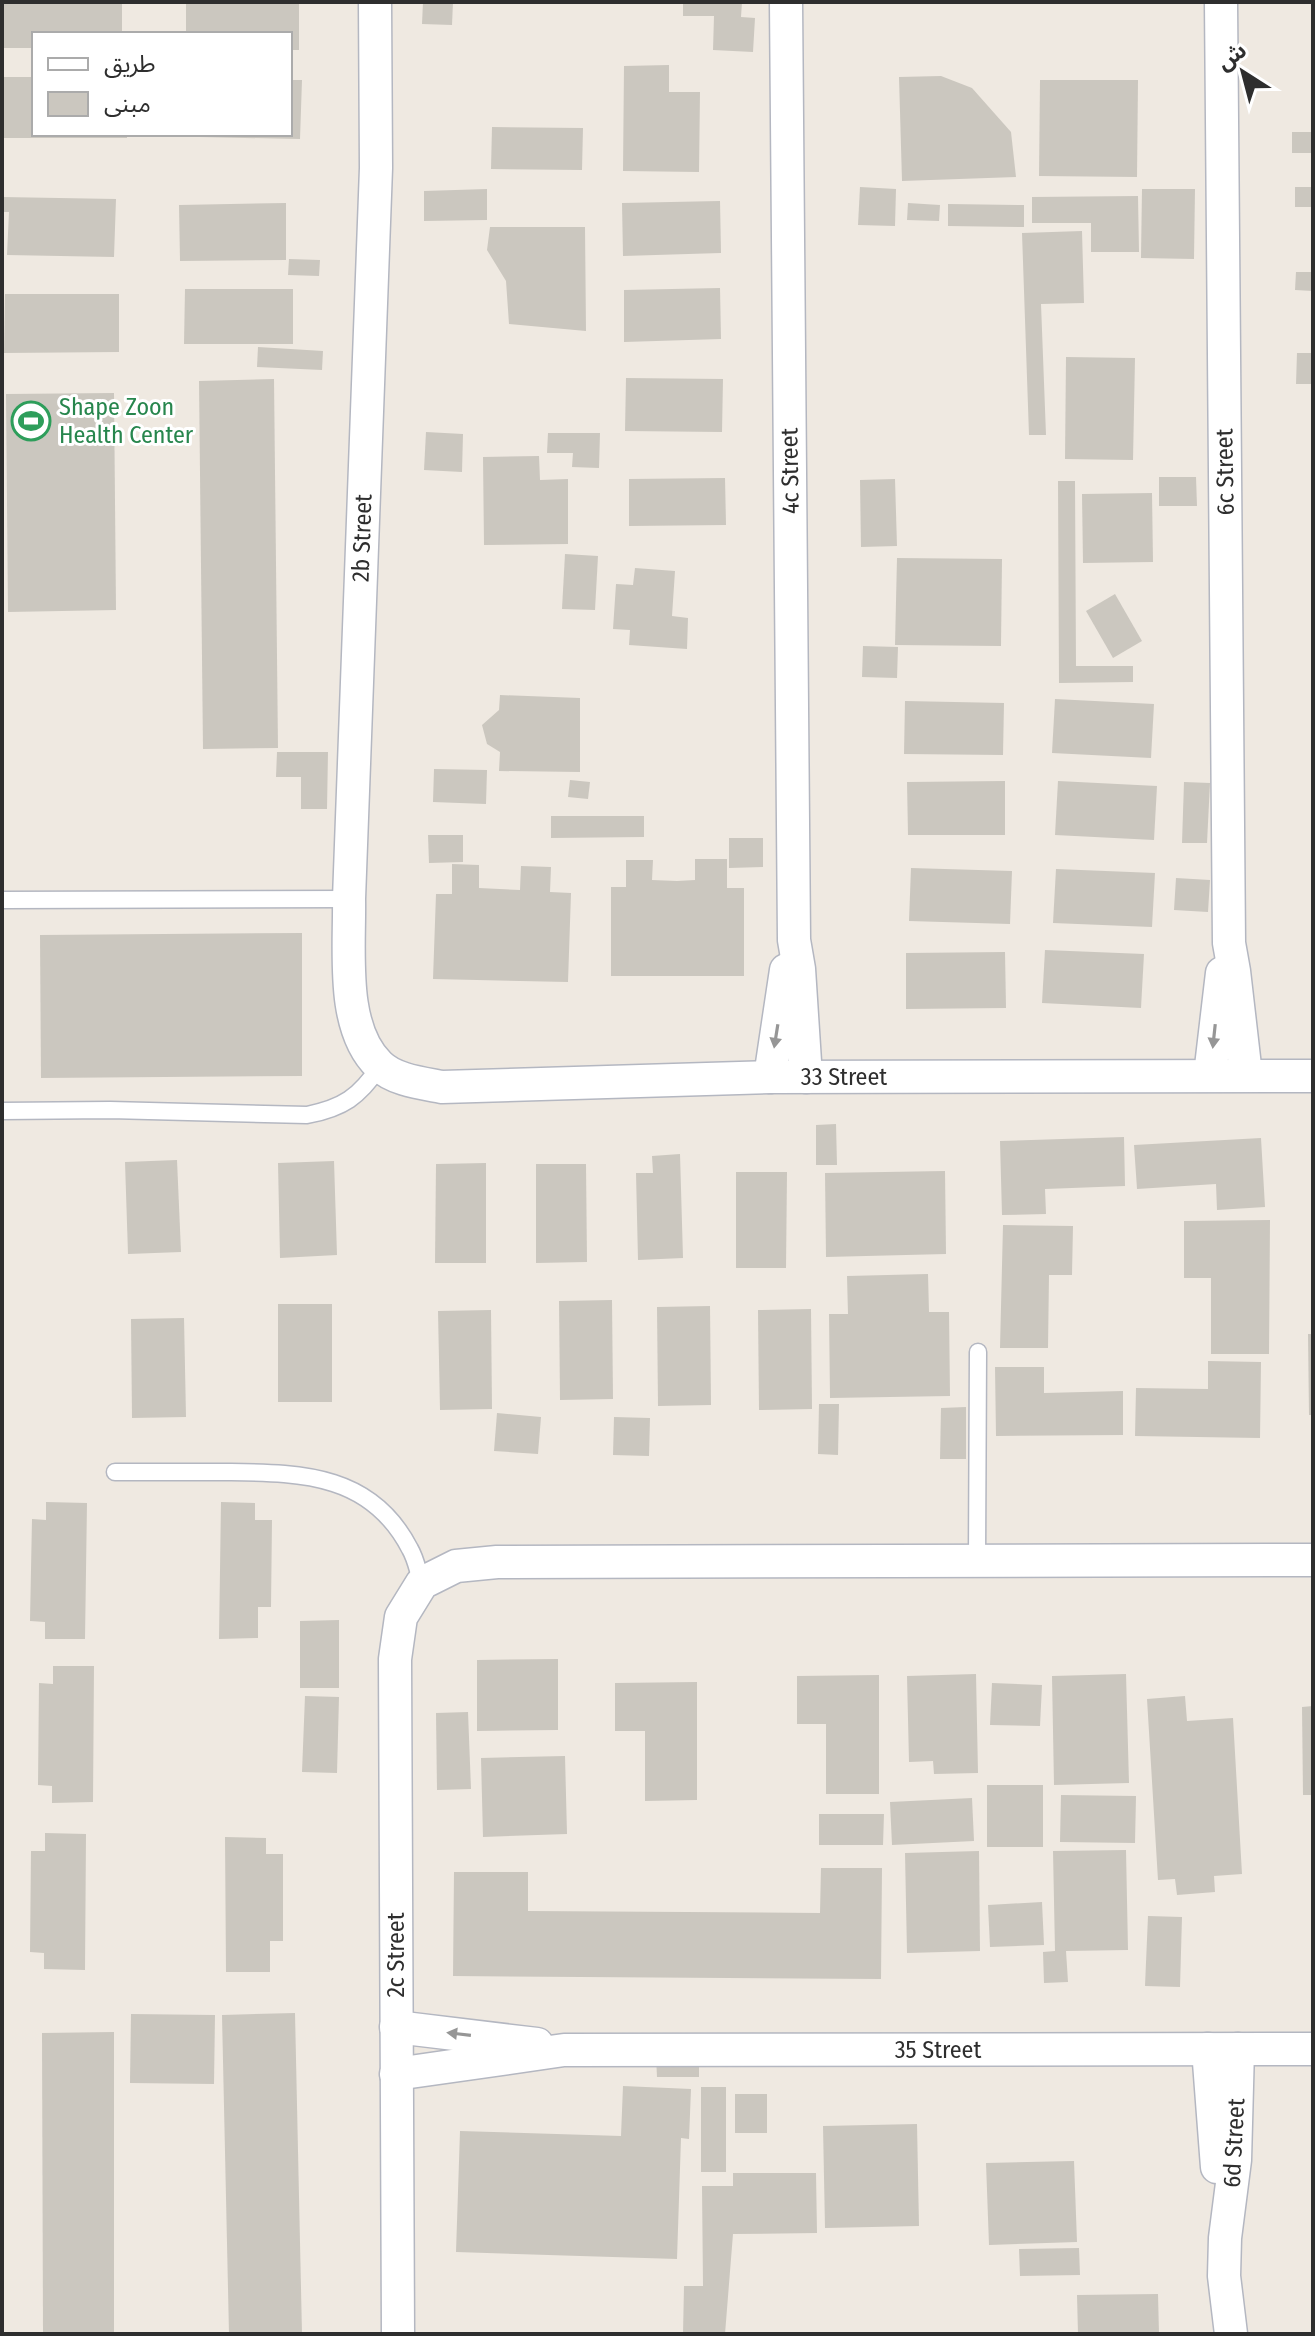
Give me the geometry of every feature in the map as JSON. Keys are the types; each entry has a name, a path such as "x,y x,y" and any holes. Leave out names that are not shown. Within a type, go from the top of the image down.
{"street":[{"name":"2b Street","path":"375,2 375,184 349,899 351,1007 359,1038 380,1066"},
{"name":"4c Street","path":"786,2 794,940 799,969 806,1077"},
{"name":"6c Street","path":"1221,2 1229,943 1246,1075"},
{"name":"4c Street","path":"770,1077 794,940"},
{"name":"6c Street","path":"1210,1075 1220,983 1229,943"},
{"name":"33 Street","path":"380,1066 410,1081 442,1087 770,1077 1313,1076"},
{"path":"422,1583 456,1566 497,1562 1313,1560"},
{"name":"2c Street","path":"398,2334 395,1659 401,1617 422,1583"},
{"name":"35 Street","path":"396,2027 510,2040 564,2050"},
{"name":"6d Street","path":"1215,2334 1235,2160 1223,2049"},
{"name":"35 Street","path":"396,2074 564,2050 1313,2049"},
{"name":"6d Street","path":"1224,2276 1231,2334"}],"lane":[{"path":"2,900 349,899"},
{"path":"2,1111 110,1110 307,1115 329,1111 350,1101 367,1085 380,1066"},
{"path":"977,1561 978,1352"},
{"path":"115,1472 288,1473 326,1479 360,1494 389,1518 410,1549 422,1583"}],"building":[{"path":"2,2 122,2 122,32 32,32 32,48 2,48"},
{"path":"186,2 299,2 299,50 292,50 292,32 186,32"},
{"path":"423,2 453,2 452,25 422,24"},
{"path":"683,2 742,2 741,17 755,18 753,52 713,50 714,16 683,16"},
{"path":"669,65 669,92 700,92 699,172 623,171 624,66"},
{"path":"941,76 972,88 1011,132 1016,177 902,181 899,77"},
{"path":"2,77 32,77 32,136 127,136 127,138 2,138"},
{"path":"292,80 302,80 300,139 199,137 292,136"},
{"path":"1040,80 1138,80 1137,177 1039,176"},
{"path":"492,127 583,128 582,170 491,169"},
{"path":"1292,132 1313,132 1313,153 1292,153"},
{"path":"860,187 896,189 895,226 858,225"},
{"path":"1295,187 1313,187 1313,207 1295,207"},
{"path":"487,189 487,220 424,221 424,191"},
{"path":"1142,189 1195,189 1194,259 1141,258"},
{"path":"1138,196 1139,252 1091,252 1091,223 1032,223 1032,197"},
{"path":"2,197 116,199 114,257 7,255 9,212 2,212"},
{"path":"720,201 721,253 623,256 622,203"},
{"path":"286,203 286,260 180,261 179,205"},
{"path":"908,203 940,205 939,221 907,220"},
{"path":"948,204 1024,205 1024,227 948,226"},
{"path":"490,227 585,227 586,331 509,324 506,281 487,250"},
{"path":"1082,231 1084,303 1041,304 1046,435 1029,435 1022,233"},
{"path":"289,259 320,260 319,276 288,275"},
{"path":"1296,272 1313,272 1313,291 1295,290"},
{"path":"720,288 721,339 624,342 624,290"},
{"path":"185,289 293,289 293,344 184,344"},
{"path":"5,294 119,294 119,352 4,353"},
{"path":"258,347 323,351 322,370 257,367"},
{"path":"1297,353 1313,353 1313,384 1296,384"},
{"path":"1066,357 1135,358 1133,460 1065,459"},
{"path":"626,378 723,379 722,432 625,431"},
{"path":"274,379 278,748 203,749 199,381"},
{"path":"114,393 116,610 8,612 6,394"},
{"path":"426,432 463,434 462,472 424,470"},
{"path":"548,433 600,433 599,468 572,467 573,453 547,453"},
{"path":"539,456 540,480 568,479 568,544 484,545 483,457"},
{"path":"1159,477 1196,477 1197,506 1159,506"},
{"path":"725,478 726,525 629,526 629,479"},
{"path":"895,479 897,546 861,547 860,480"},
{"path":"1058,481 1075,481 1076,666 1133,666 1133,682 1059,683"},
{"path":"1152,493 1153,562 1083,563 1082,494"},
{"path":"565,554 598,556 595,610 562,609"},
{"path":"897,558 1002,559 1001,646 895,645"},
{"path":"635,568 675,571 672,616 688,618 687,649 629,645 630,630 613,629 616,584 633,585"},
{"path":"1115,594 1142,641 1113,658 1086,611"},
{"path":"863,646 898,647 897,678 862,677"},
{"path":"500,695 580,698 580,772 499,771 500,752 487,744 482,725 499,710"},
{"path":"1055,699 1154,704 1151,758 1052,753"},
{"path":"905,701 1004,703 1003,755 904,754"},
{"path":"277,752 328,752 327,809 301,809 301,777 276,777"},
{"path":"434,769 487,770 486,804 433,802"},
{"path":"570,780 590,782 588,799 568,797"},
{"path":"1005,781 1005,835 908,835 907,782"},
{"path":"1058,781 1157,786 1154,840 1055,835"},
{"path":"1184,782 1210,783 1207,843 1182,843"},
{"path":"551,816 644,816 644,837 551,838"},
{"path":"428,835 463,835 463,862 429,863"},
{"path":"729,838 763,838 763,867 729,868"},
{"path":"695,859 727,859 727,888 744,888 744,976 611,976 611,887 626,887 626,860 653,860 652,880 677,881 695,880"},
{"path":"452,864 479,865 479,888 520,890 521,866 551,867 550,892 571,893 568,982 433,979 436,894 452,894"},
{"path":"911,868 1012,871 1010,924 909,921"},
{"path":"1056,869 1155,873 1152,927 1053,923"},
{"path":"1176,878 1210,880 1208,912 1174,910"},
{"path":"302,933 302,1076 41,1078 40,935"},
{"path":"1045,950 1144,954 1141,1008 1042,1003"},
{"path":"1005,952 1006,1008 906,1009 906,953"},
{"path":"836,1124 837,1165 816,1165 816,1125"},
{"path":"1124,1137 1125,1186 1045,1189 1046,1214 1002,1215 1000,1141"},
{"path":"1261,1138 1265,1207 1217,1210 1216,1184 1137,1189 1134,1145"},
{"path":"680,1154 683,1258 638,1260 636,1173 653,1173 652,1156"},
{"path":"177,1160 181,1252 128,1254 125,1162"},
{"path":"334,1161 337,1255 280,1258 278,1163"},
{"path":"486,1163 486,1263 435,1263 436,1164"},
{"path":"536,1164 586,1164 587,1262 536,1263"},
{"path":"945,1171 946,1254 826,1257 825,1173"},
{"path":"736,1172 787,1172 786,1268 736,1268"},
{"path":"1270,1220 1269,1354 1211,1354 1211,1278 1184,1278 1184,1221"},
{"path":"1003,1225 1073,1226 1072,1275 1049,1275 1048,1348 1000,1348"},
{"path":"928,1274 929,1312 949,1312 950,1396 830,1398 829,1314 848,1314 847,1276"},
{"path":"612,1300 613,1399 560,1400 559,1301"},
{"path":"278,1304 332,1304 332,1402 278,1402"},
{"path":"710,1306 711,1405 658,1406 657,1307"},
{"path":"811,1309 812,1409 759,1410 758,1310"},
{"path":"491,1310 492,1409 440,1410 438,1311"},
{"path":"184,1318 186,1417 132,1418 131,1319"},
{"path":"1308,1334 1313,1334 1313,1415 1309,1415"},
{"path":"1208,1361 1261,1362 1260,1438 1135,1436 1136,1388 1208,1389"},
{"path":"995,1367 1044,1367 1044,1393 1123,1391 1123,1435 996,1436"},
{"path":"819,1404 839,1404 838,1455 818,1454"},
{"path":"966,1407 966,1459 940,1459 941,1408"},
{"path":"497,1413 541,1417 538,1454 494,1451"},
{"path":"614,1417 650,1418 649,1456 613,1455"},
{"path":"46,1502 87,1503 85,1639 45,1639 45,1622 30,1621 32,1519 46,1520"},
{"path":"221,1502 255,1503 255,1520 272,1520 271,1607 258,1607 258,1638 219,1639"},
{"path":"339,1620 339,1688 300,1688 300,1621"},
{"path":"558,1659 558,1730 477,1731 477,1660"},
{"path":"53,1666 94,1666 93,1802 52,1803 52,1786 38,1785 39,1683 53,1684"},
{"path":"976,1674 978,1773 934,1774 933,1761 909,1762 907,1676"},
{"path":"1126,1674 1129,1783 1054,1785 1052,1676"},
{"path":"879,1675 879,1794 826,1794 826,1724 797,1724 797,1676"},
{"path":"697,1682 697,1800 645,1801 645,1731 615,1731 615,1683"},
{"path":"992,1683 1042,1685 1040,1726 990,1725"},
{"path":"305,1696 339,1697 337,1773 302,1772"},
{"path":"1185,1696 1187,1721 1233,1718 1242,1874 1214,1876 1215,1892 1177,1895 1175,1879 1158,1880 1147,1699"},
{"path":"1313,1706 1313,1795 1303,1795 1302,1707"},
{"path":"468,1712 471,1789 437,1790 436,1713"},
{"path":"565,1756 567,1834 483,1837 481,1758"},
{"path":"987,1785 1043,1785 1043,1847 987,1847"},
{"path":"1061,1795 1136,1796 1135,1843 1060,1842"},
{"path":"972,1798 974,1841 892,1845 890,1802"},
{"path":"819,1814 884,1814 883,1845 819,1845"},
{"path":"45,1833 86,1834 85,1970 44,1969 44,1953 30,1952 31,1851 45,1851"},
{"path":"225,1837 266,1838 266,1854 283,1854 283,1941 270,1941 270,1972 226,1972"},
{"path":"1126,1850 1128,1950 1066,1951 1068,1982 1044,1983 1043,1952 1055,1951 1053,1851"},
{"path":"979,1851 980,1951 907,1953 905,1853"},
{"path":"821,1868 882,1868 881,1979 453,1976 454,1872 528,1872 528,1911 820,1913"},
{"path":"1042,1902 1044,1945 990,1947 988,1905"},
{"path":"1148,1916 1182,1917 1180,1987 1145,1986"},
{"path":"295,2013 302,2334 229,2334 222,2015"},
{"path":"131,2014 215,2015 214,2084 130,2083"},
{"path":"114,2032 114,2334 43,2334 42,2033"},
{"path":"656,2056 699,2056 699,2077 657,2077"},
{"path":"623,2086 691,2089 689,2139 681,2138 677,2259 456,2252 460,2131 621,2136"},
{"path":"701,2087 726,2087 726,2172 701,2172"},
{"path":"735,2094 767,2094 767,2133 735,2133"},
{"path":"917,2124 919,2226 825,2228 823,2126"},
{"path":"1074,2161 1077,2242 989,2245 986,2163"},
{"path":"733,2173 816,2173 817,2233 733,2234 725,2334 683,2334 684,2286 703,2286 702,2186 733,2186"},
{"path":"1079,2248 1080,2275 1020,2276 1019,2249"},
{"path":"1158,2294 1159,2334 1078,2334 1077,2295"}],"place":[{"name":"Shape Zoon Health Center","path":"31,421"}]}
